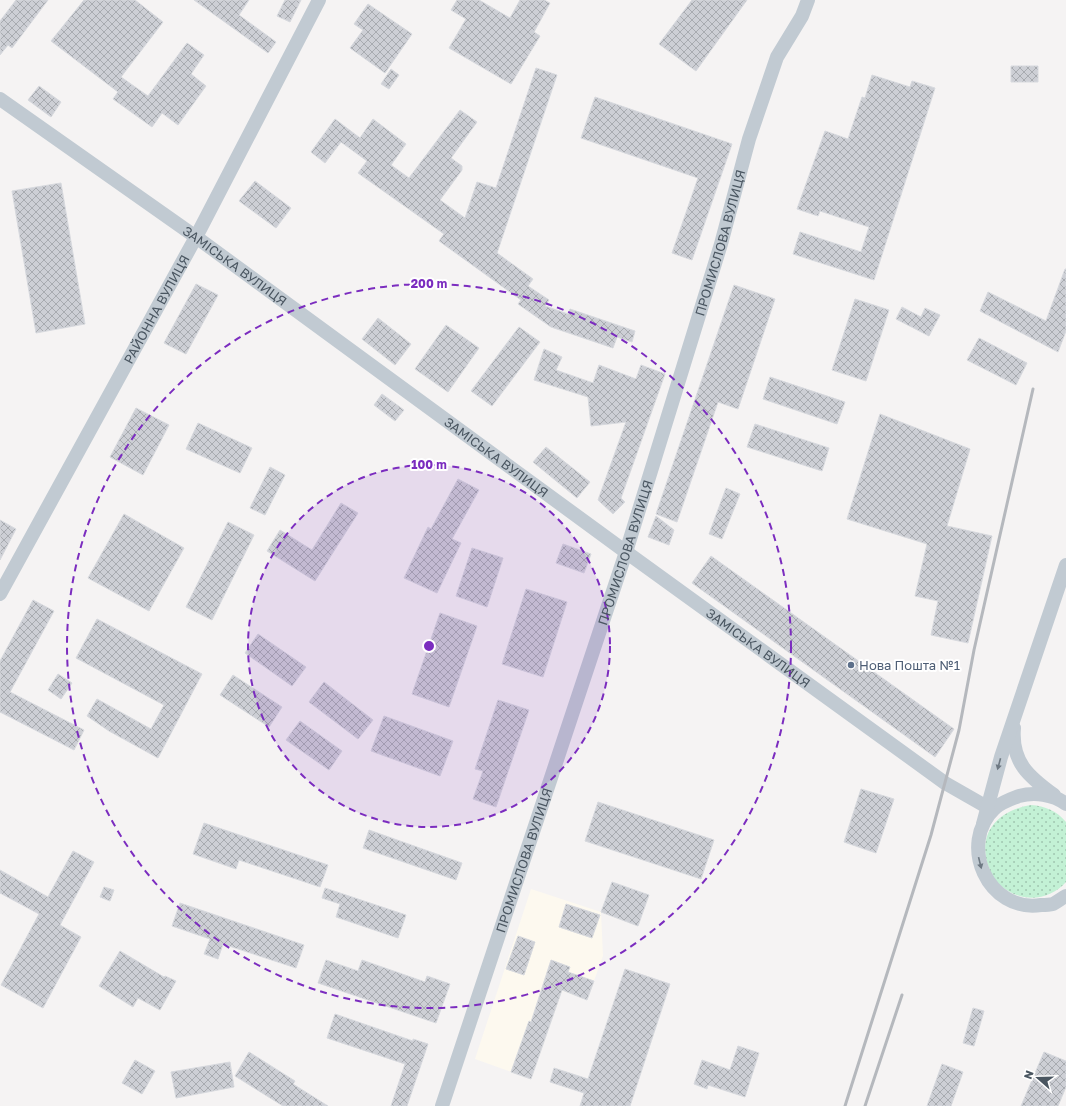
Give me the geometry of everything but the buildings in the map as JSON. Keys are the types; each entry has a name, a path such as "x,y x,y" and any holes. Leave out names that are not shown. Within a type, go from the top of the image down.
{"street":[{"name":"РАЙОННА ВУЛИЦЯ","path":"0,594 196,237 319,0"},
{"name":"ПРОМИСЛОВА ВУЛИЦЯ","path":"442,1106 626,552 721,244 752,132 777,57 802,16 808,0"},
{"name":"ЗАМІСЬКА ВУЛИЦЯ","path":"0,100 196,237 626,552 945,783 991,808"},
{"path":"1066,565 1001,756 991,808 983,824 979,840 979,861 986,880 1000,895 1018,904 1032,907 1059,903 1066,896"},
{"path":"1015,714 1013,735 1015,750 1020,762 1029,776 1064,802"},
{"path":"991,808 1027,794 1045,795 1064,802"}],"shaded area":[{"path":"531,889 601,912 603,956 587,1000 562,991 531,1079 475,1059"}],"green space":[{"path":"1031,805 1050,810 1059,815 1066,822 1066,882 1059,889 1051,893 1034,898 1016,895 996,882 993,879 985,853 988,833 993,824 1000,817 1009,812"}],"railway":[{"path":"845,1106 931,835 959,730 974,650 1033,389"},
{"path":"865,1106 902,995"}],"place":[{"name":"Нова Пошта №1","path":"851,665"}]}
